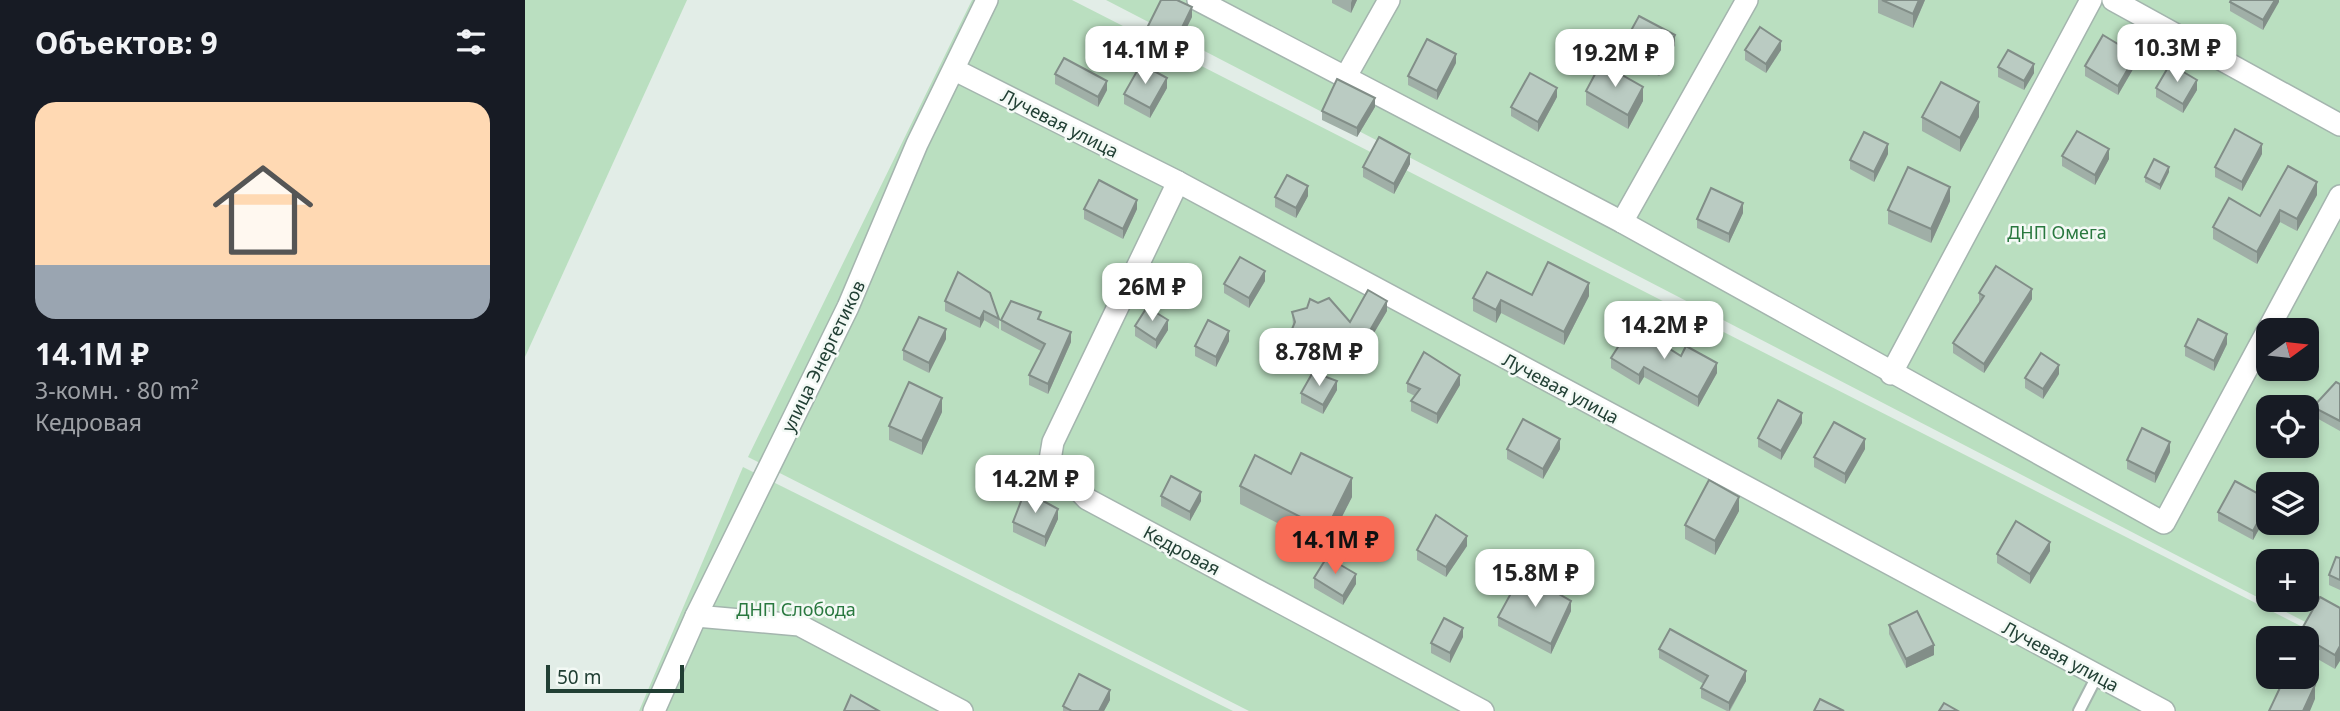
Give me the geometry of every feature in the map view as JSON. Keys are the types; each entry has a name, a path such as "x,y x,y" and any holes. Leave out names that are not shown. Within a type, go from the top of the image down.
{"street":[{"name":"улица Энергетиков","path":"655,711 695,616 848,307 917,144 987,0"},
{"path":"1198,0 1622,222 1891,374 2164,523 2340,196"},
{"path":"1345,78 1389,0"},
{"path":"1622,222 1747,0"},
{"path":"1891,374 2091,0"},
{"path":"2113,0 2340,125"},
{"name":"Лучевая улица","path":"955,70 1178,183 2164,711"},
{"name":"Кедровая","path":"1178,183 1053,442 1050,460 1087,499 1483,711"},
{"path":"695,616 799,625 962,711"}],"lane":[{"path":"2079,711 2097,676"}],"green space":[{"path":"525,0 687,0 525,357"},
{"path":"972,0 1072,0 2256,603 2256,612 2273,612 2301,626 2256,626 2256,689 2319,689 2319,635 2340,646 2340,711 1249,711 748,457"},
{"name":"ДНП Омега","path":"1106,0 2340,0 2340,640 2319,629 2319,626 2313,626 2286,612 2319,612 2319,549 2256,549 2256,596"},
{"name":"ДНП Слобода","path":"743,467 1233,711 639,711"}],"building":[{"path":"1161,0 1177,0 1192,7 1172,48 1144,34"},
{"path":"1882,0 1919,0 1913,14"},
{"path":"2275,0 2263,20 2230,2"},
{"path":"1639,16 1675,35 1659,66 1622,47"},
{"path":"1760,27 1781,41 1766,64 1745,50"},
{"path":"2103,35 2136,55 2118,86 2085,66"},
{"path":"1427,39 1456,54 1437,91 1408,76"},
{"path":"2008,50 2034,64 2024,81 1998,67"},
{"path":"1064,58 1107,81 1098,97 1055,74"},
{"path":"1601,63 1643,87 1628,115 1586,91"},
{"path":"1141,64 1167,78 1150,108 1124,94"},
{"path":"2170,64 2197,80 2183,104 2156,88"},
{"path":"1530,73 1557,88 1538,122 1511,107"},
{"path":"1337,79 1375,98 1357,128 1322,111"},
{"path":"1941,82 1979,102 1960,138 1922,117"},
{"path":"2235,129 2262,144 2242,182 2215,167"},
{"path":"2077,131 2109,149 2095,175 2062,156"},
{"path":"1864,132 1888,144 1874,172 1850,160"},
{"path":"1379,137 1410,154 1394,184 1363,167"},
{"path":"2154,159 2169,167 2160,185 2145,177"},
{"path":"2288,166 2317,182 2297,219 2280,210 2257,252 2213,227 2229,198 2260,216"},
{"path":"1908,167 1950,187 1931,229 1888,210"},
{"path":"1287,175 1308,186 1296,208 1275,197"},
{"path":"1099,180 1137,200 1123,229 1084,209"},
{"path":"1711,188 1743,203 1729,234 1697,219"},
{"path":"1240,257 1265,271 1249,298 1224,284"},
{"path":"1548,262 1589,283 1564,332 1501,300 1496,310 1473,298 1487,272 1532,295"},
{"path":"1996,266 2032,289 1984,364 1953,343 1984,296 1979,293"},
{"path":"958,272 990,293 999,319 984,311 980,319 945,301"},
{"path":"1368,290 1387,301 1365,339 1350,329 1326,341 1314,336 1299,340 1296,331 1292,329 1295,322 1292,312 1307,308 1310,299 1318,303 1329,298 1350,322"},
{"path":"1011,301 1041,312 1038,319 1071,332 1048,384 1029,375 1045,344 1001,320"},
{"path":"1147,307 1168,320 1156,340 1135,326"},
{"path":"919,317 946,329 929,363 903,350"},
{"path":"2198,319 2227,334 2214,361 2185,346"},
{"path":"1208,320 1229,331 1216,357 1195,346"},
{"path":"1632,325 1681,356 1686,346 1717,363 1698,397 1644,367 1639,375 1611,358"},
{"path":"1424,352 1460,375 1437,414 1411,401 1420,389 1407,383"},
{"path":"2041,353 2059,365 2043,389 2025,378"},
{"path":"1313,372 1337,381 1323,405 1301,393"},
{"path":"909,382 942,398 922,441 889,426"},
{"path":"2336,382 2340,384 2340,421 2319,410 2319,400"},
{"path":"1778,400 1802,413 1781,451 1758,438"},
{"path":"1523,419 1560,439 1543,469 1507,449"},
{"path":"1834,422 1865,439 1845,474 1814,457"},
{"path":"2142,428 2170,442 2155,474 2127,460"},
{"path":"1301,453 1352,478 1326,530 1240,486 1255,455 1291,474"},
{"path":"1171,476 1201,492 1190,512 1161,496"},
{"path":"1709,480 1739,497 1715,541 1685,525"},
{"path":"2235,481 2256,492 2256,525 2253,531 2218,512"},
{"path":"1025,491 1058,509 1045,537 1013,522"},
{"path":"1436,515 1467,536 1446,567 1417,550"},
{"path":"2016,521 2050,542 2030,574 1997,554"},
{"path":"1327,557 1356,574 1343,596 1314,578"},
{"path":"2336,557 2340,558 2340,580 2329,575"},
{"path":"1522,573 1571,601 1551,644 1498,617"},
{"path":"2319,599 2340,608 2340,646 2335,655 2319,646 2319,626 2304,626 2311,612 2319,612"},
{"path":"1917,611 1934,645 1906,659 1889,625"},
{"path":"1444,618 1463,628 1450,653 1431,643"},
{"path":"1670,629 1746,671 1729,703 1701,688 1708,676 1659,649"},
{"path":"1079,674 1110,690 1099,711 1072,711 1063,706"},
{"path":"2279,689 2313,689 2303,711 2269,711"},
{"path":"851,695 879,711 844,711"},
{"path":"1820,699 1844,711 1814,711"},
{"path":"1944,703 1958,711 1939,711"}]}
